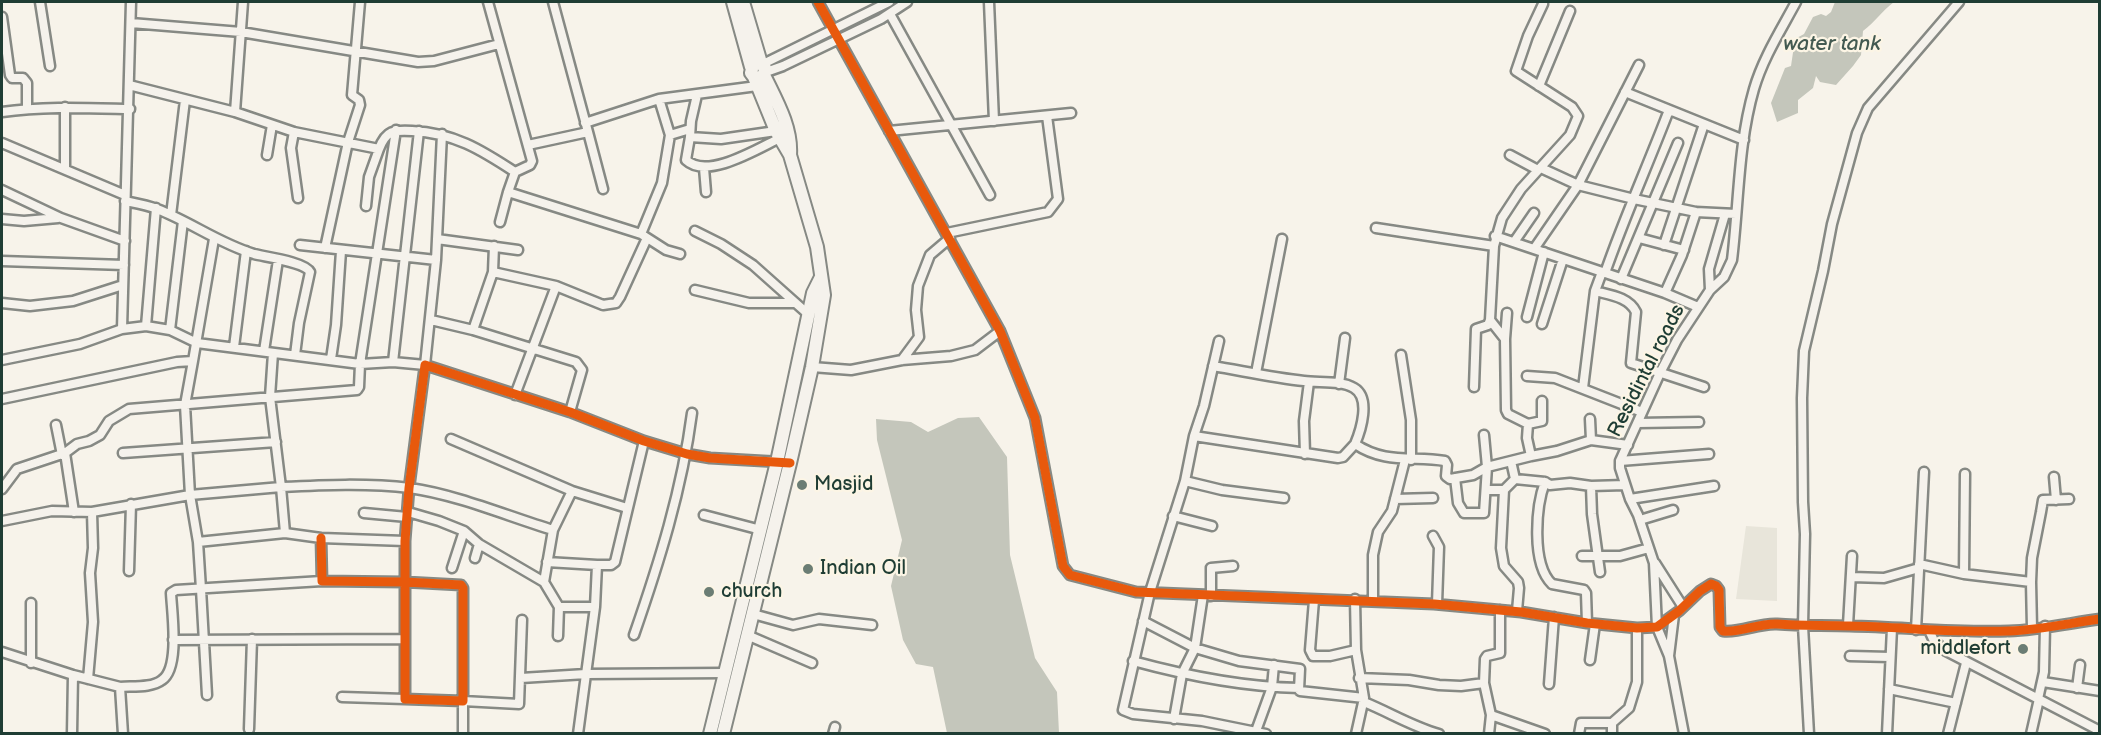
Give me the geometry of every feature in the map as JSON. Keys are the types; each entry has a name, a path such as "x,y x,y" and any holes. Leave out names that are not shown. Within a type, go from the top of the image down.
{"highway":[{"path":"733,2 760,72 781,110 790,142 790,155"},
{"path":"723,734 790,464 812,367 824,295 817,248 790,155 778,135 743,2"},
{"path":"711,734 777,462 813,293 821,277"}],"street":[{"path":"40,2 50,66"},
{"path":"122,329 130,109 131,2"},
{"path":"235,112 243,2"},
{"path":"325,248 348,142 360,105 359,100 352,94 354,50 360,2"},
{"path":"488,2 528,144 531,163 515,171 500,222"},
{"path":"553,2 603,189"},
{"path":"818,2 1000,331 1035,418 1063,566 1070,575 1136,592 1437,604 1636,628 1656,627 1711,584 1719,591 1718,622 1723,631 1736,631 1764,624 2011,631 2100,619"},
{"path":"760,72 805,42 834,31 889,2"},
{"path":"528,144 587,127 659,99 697,95 783,66 890,14 908,2"},
{"path":"989,2 994,121"},
{"name":"Residintal roads","path":"1656,627 1654,562 1640,519 1625,485 1620,461 1660,373 1698,307 1710,290 1724,277 1732,260 1744,140 1754,88 1769,53 1796,2"},
{"path":"1809,734 1803,626 1804,351 1832,224 1857,133 1868,108 1959,2"},
{"path":"1474,387 1476,329 1488,325 1490,320 1495,236 1502,218 1521,189 1570,135 1578,116 1572,107 1516,71 1528,36 1543,4"},
{"path":"1539,86 1570,12"},
{"path":"890,14 990,195"},
{"path":"2,17 5,56 12,78 23,78 27,83 27,109"},
{"path":"131,23 241,33 418,62 434,61 500,44"},
{"path":"1534,249 1578,185 1639,65"},
{"path":"129,85 235,112 294,132 379,149"},
{"path":"1625,92 1744,140"},
{"path":"697,95 686,160 689,164 704,168 733,160 778,135"},
{"path":"494,272 556,286 603,305 616,303 644,236 662,183 670,135 659,99"},
{"path":"171,215 185,100"},
{"path":"2,112 65,108 130,109"},
{"path":"65,108 65,169"},
{"path":"1583,388 1595,291 1669,110"},
{"path":"889,131 1071,113"},
{"path":"902,360 919,337 916,310 918,286 930,255 948,236 1048,212 1054,206 1058,199 1047,116"},
{"path":"1664,245 1704,124"},
{"path":"267,155 272,125"},
{"path":"366,206 369,177 382,139 396,130 442,134 480,149 515,171"},
{"path":"2,489 17,469 64,454 77,444 89,441 100,435 109,421 129,409 357,390 396,130"},
{"path":"393,362 419,131"},
{"path":"294,132 291,148 298,198"},
{"path":"670,135 690,133 722,139 778,135"},
{"path":"405,699 405,540 431,320 442,134"},
{"path":"2,143 65,169 125,198 156,208 214,239 246,251 308,267 310,272 295,355"},
{"path":"1621,279 1678,143"},
{"path":"1510,155 1578,185 1696,212 1736,214"},
{"path":"704,168 706,192"},
{"path":"369,177 388,183"},
{"path":"2,190 61,218 125,241"},
{"path":"508,192 644,236 666,250 680,254"},
{"path":"146,326 156,208"},
{"path":"1665,293 1684,250 1696,212"},
{"path":"1514,242 1534,213"},
{"path":"1710,290 1709,269 1725,214"},
{"path":"2,219 24,221 61,218"},
{"path":"170,330 183,221"},
{"path":"1376,228 1494,246"},
{"path":"695,231 721,244 753,265 808,314"},
{"path":"1495,236 1665,293 1698,307"},
{"path":"1639,238 1684,250"},
{"path":"207,695 198,542 190,495 185,405 214,239"},
{"path":"437,239 518,250"},
{"path":"1256,373 1282,239"},
{"path":"300,245 436,260"},
{"path":"473,330 494,272 494,246"},
{"path":"234,346 246,251"},
{"path":"331,360 341,251"},
{"path":"1527,317 1544,252"},
{"path":"278,260 269,352 270,396 285,533"},
{"path":"1542,324 1563,260"},
{"path":"2,261 124,266"},
{"path":"2,303 30,306 73,301 123,285"},
{"path":"515,395 556,286"},
{"path":"695,290 749,303 795,303"},
{"path":"1595,291 1623,299 1633,305 1636,312 1631,363 1704,387"},
{"path":"1507,314 1504,339 1506,410 1508,414 1528,424 1542,421 1542,401"},
{"path":"431,320 473,330 576,362 582,367 570,412"},
{"path":"1490,320 1504,339"},
{"path":"2,360 80,344 122,329 146,326 170,330 197,343 360,364 393,362 425,365 570,412 644,441 687,454 790,464"},
{"path":"812,367 851,369 902,360 951,356 975,350 1000,331"},
{"path":"1340,384 1345,338"},
{"path":"1219,341 1204,406 1194,436 1185,481 1149,592 1123,710 1133,714 1202,721 1261,732 1272,687 1274,665"},
{"path":"1373,601 1375,543 1378,532 1392,511 1408,460 1411,420 1401,355"},
{"path":"2,399 177,362 194,362"},
{"path":"1194,436 1338,458 1343,457 1355,444 1361,430 1364,411 1360,395 1355,388 1213,366"},
{"path":"1527,376 1551,377 1642,412"},
{"path":"1305,454 1304,421 1310,382"},
{"path":"634,635 661,559 687,454 692,413"},
{"path":"1590,419 1591,440"},
{"path":"1638,423 1699,422"},
{"path":"1528,424 1527,438 1531,456"},
{"path":"56,425 64,454 74,512"},
{"path":"1455,478 1458,502 1464,513 1484,513 1487,467 1484,435"},
{"path":"451,439 572,491 627,508"},
{"path":"1355,444 1381,457 1445,462 1446,476 1450,479 1473,475 1487,467 1557,451 1591,440 1628,445"},
{"path":"547,562 610,566 615,562 644,441"},
{"path":"123,453 276,442"},
{"path":"1620,461 1709,454"},
{"path":"1511,462 1515,479"},
{"path":"1916,630 1924,472"},
{"path":"1964,574 1965,474"},
{"path":"2054,477 2056,500"},
{"path":"1515,479 1545,482 1550,485 1570,483 1591,486 1625,485"},
{"path":"1515,479 1504,490 1501,548 1504,566 1518,582 1517,612"},
{"path":"1185,481 1222,490 1284,498"},
{"path":"1545,482 1539,497 1537,538 1544,571 1552,584 1584,590 1586,593 1591,623 1590,660"},
{"path":"2,521 52,511 92,512 190,495 343,484 410,488 437,493 553,530"},
{"path":"1591,486 1599,572"},
{"path":"1630,499 1714,486"},
{"path":"1486,490 1504,490"},
{"path":"544,582 553,530 572,491"},
{"path":"1395,499 1433,498"},
{"path":"2032,628 2032,558 2041,504 2043,500 2069,499"},
{"path":"129,571 131,504"},
{"path":"1640,519 1673,510"},
{"path":"88,679 93,622 90,573 93,548 92,512"},
{"path":"364,513 407,515 439,521 464,531 479,544 544,582 559,607 558,636"},
{"path":"704,514 761,530"},
{"path":"1173,516 1212,526"},
{"path":"452,568 464,531"},
{"path":"198,542 285,533 321,538 405,540"},
{"path":"1433,537 1438,547 1437,604"},
{"path":"321,538 322,581"},
{"path":"475,558 479,544"},
{"path":"1582,556 1620,556 1649,548"},
{"path":"1848,625 1852,556"},
{"path":"1654,562 1683,607"},
{"path":"578,734 595,607 597,565"},
{"path":"1174,719 1182,674 1195,648 1211,568 1233,566"},
{"path":"1852,577 1884,578 1919,566 2031,582"},
{"path":"2,652 31,663 120,687 156,684 163,680 172,668 171,593 176,590 322,581 456,584 463,588 463,734"},
{"path":"1355,599 1356,650 1364,700 1356,734"},
{"path":"1314,600 1310,650 1313,656 1330,656 1356,650"},
{"path":"31,603 31,663"},
{"path":"559,607 595,607"},
{"path":"1489,734 1491,716 1484,683 1486,658 1500,653 1500,610"},
{"path":"753,614 793,625 819,619 872,625"},
{"path":"1669,656 1674,615"},
{"path":"1549,684 1554,617"},
{"path":"342,697 519,704 522,620"},
{"path":"1143,621 1195,648 1239,661 1300,669 1299,688"},
{"path":"2031,734 2043,682 2045,626"},
{"path":"1656,627 1669,656 1684,734"},
{"path":"1579,734 1581,723 1612,723 1629,708 1637,682 1636,628"},
{"path":"1887,734 1892,628"},
{"path":"1929,630 1934,641 1966,663 2100,731"},
{"path":"747,635 812,663"},
{"path":"249,729 252,639"},
{"path":"173,640 404,639"},
{"path":"1850,656 1890,657"},
{"path":"1133,661 1182,674 1242,685 1299,688 1300,691 1364,700 1421,729 1439,734"},
{"path":"1948,734 1966,663"},
{"path":"2077,688 2080,665"},
{"path":"521,678 586,674 724,673"},
{"path":"72,734 73,675"},
{"path":"1359,678 1409,680 1461,686 1484,683"},
{"path":"2043,682 2100,691"},
{"path":"120,687 123,734"},
{"path":"1889,689 1956,703"},
{"path":"1491,716 1545,734"},
{"path":"1612,723 1612,734"}],"shaded area":[{"path":"1746,526 1777,528 1777,601 1736,599"}],"water":[{"name":"water tank","path":"1835,2 1894,2 1863,31 1861,55 1836,85 1820,82 1816,76 1813,88 1798,100 1798,113 1777,122 1771,103 1785,68 1791,66 1795,39 1804,34 1813,17 1821,14 1826,16 1831,12"},
{"path":"979,417 1007,457 1010,555 1035,658 1057,692 1059,733 947,733 933,667 916,664 903,640 891,586 902,540 877,440 876,419 911,422 928,432 958,418"}],"cycle path":[{"path":"818,2 1000,331 1035,418 1063,566 1070,575 1136,592 1434,604 1521,612 1587,623 1637,628 1657,627 1711,584 1719,590 1720,627 1723,631 1777,624 2009,631 2100,619"},
{"path":"321,538 322,581 405,582 461,585 463,588 463,701 405,699 405,541 409,488 425,365 570,412 644,441 687,454 710,458 790,463"}],"place":[{"name":"Masjid","path":"802,485"},
{"name":"Indian Oil","path":"808,569"},
{"name":"church","path":"709,592"},
{"name":"middlefort","path":"2023,649"}]}
